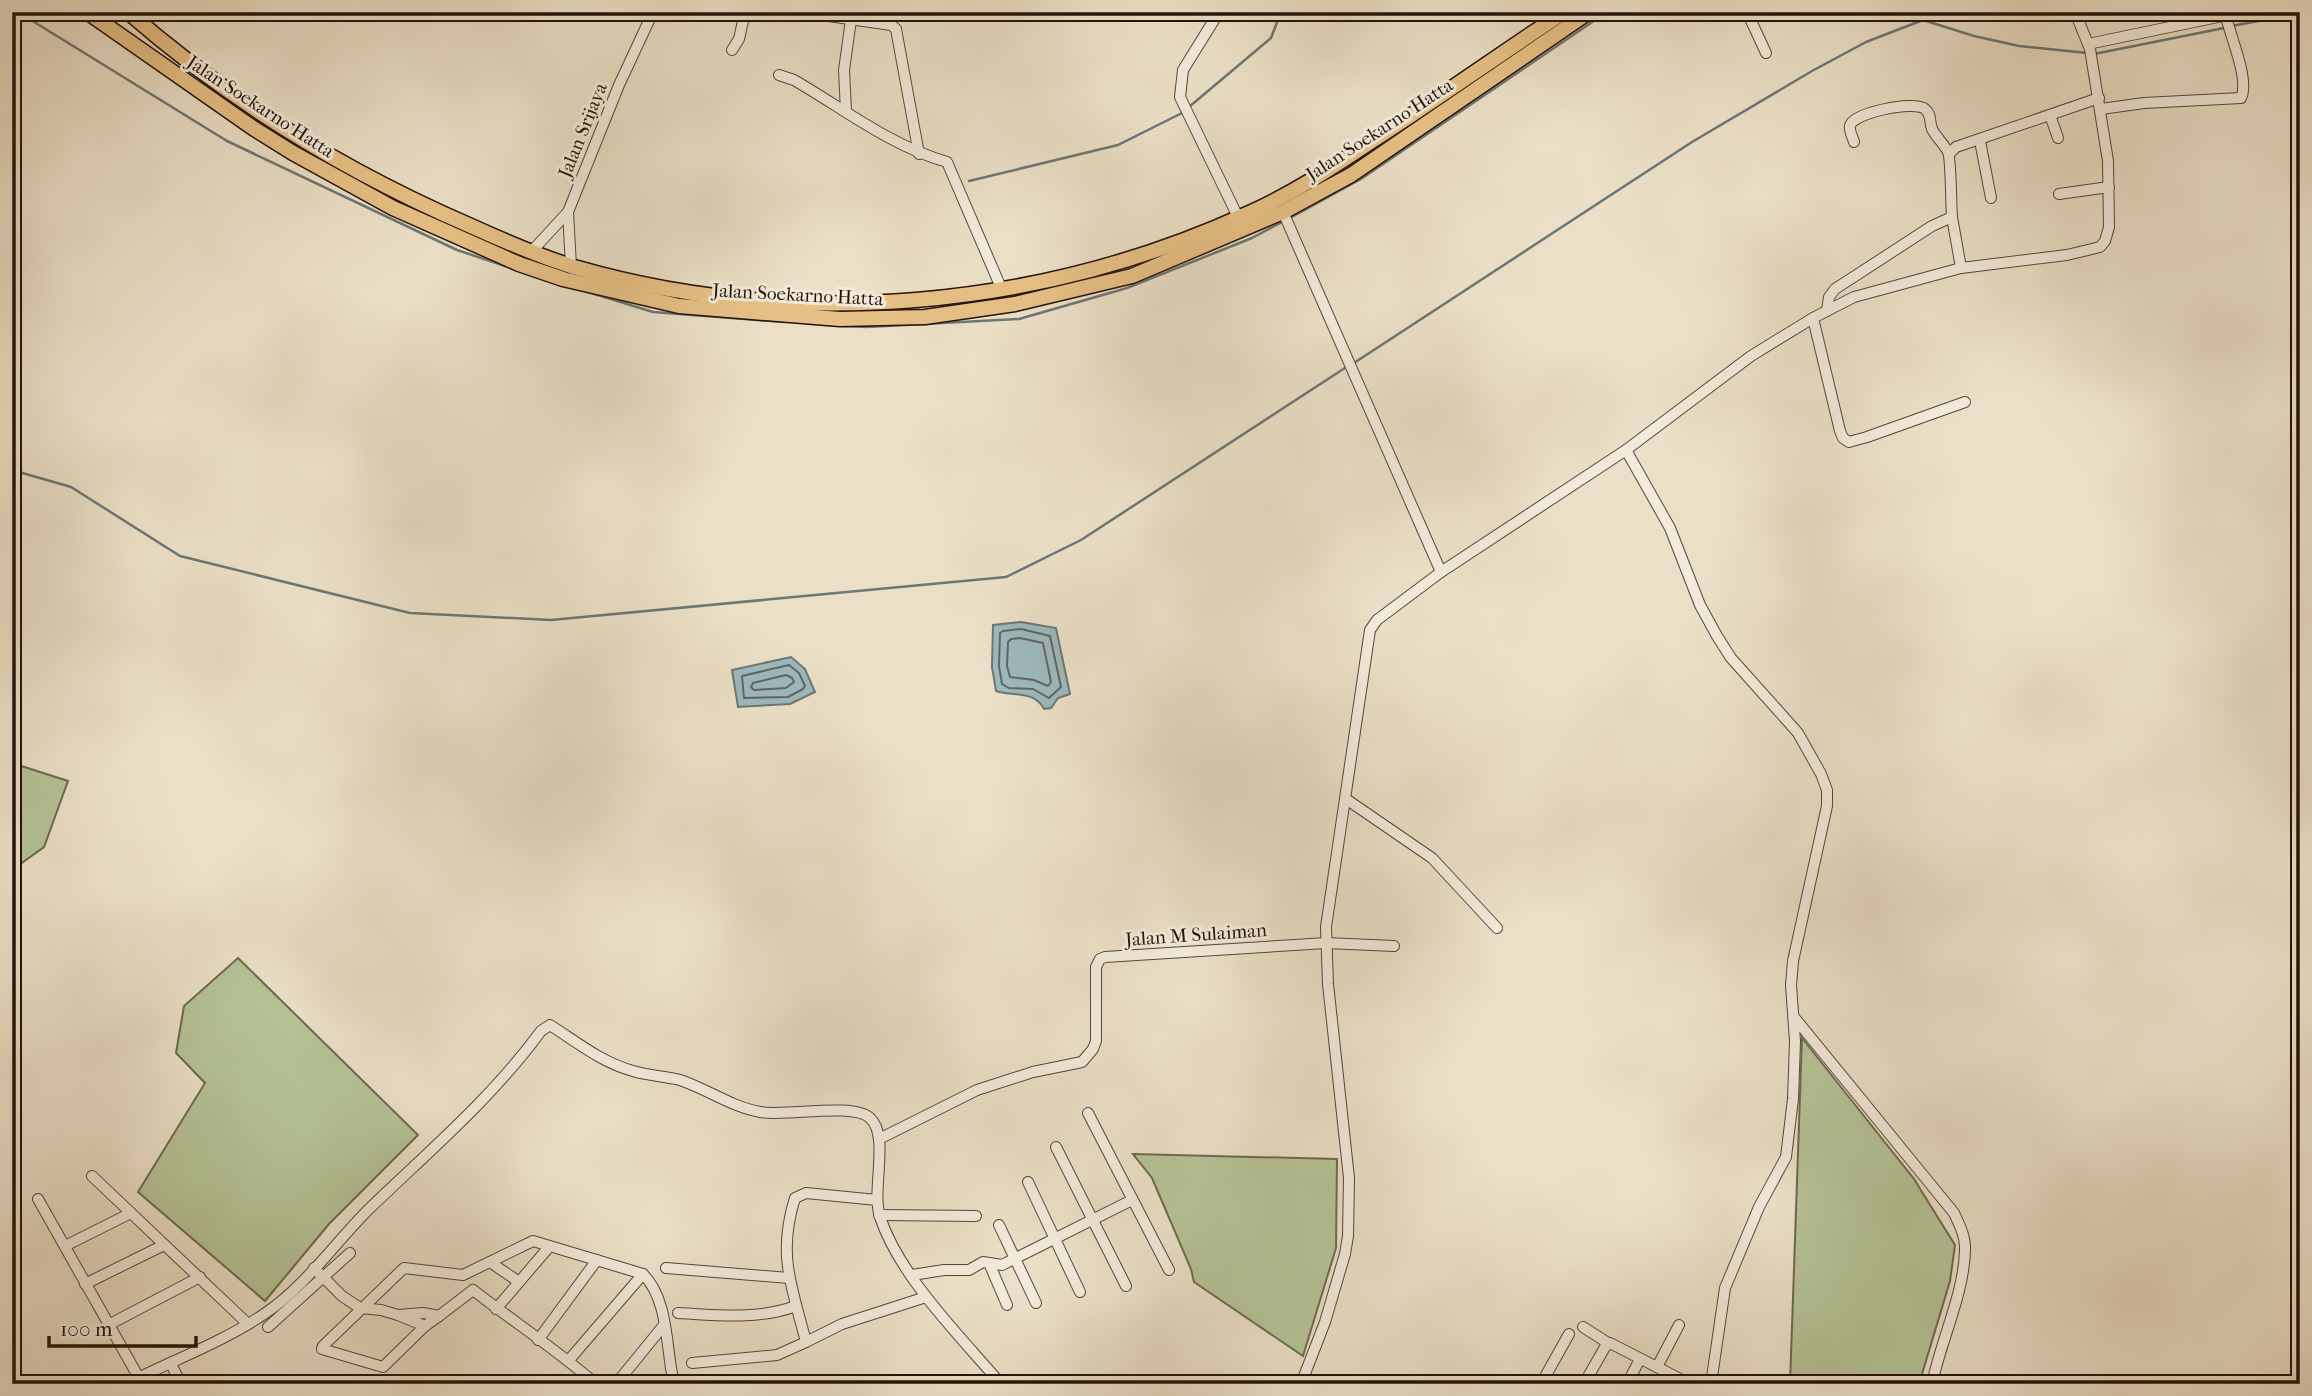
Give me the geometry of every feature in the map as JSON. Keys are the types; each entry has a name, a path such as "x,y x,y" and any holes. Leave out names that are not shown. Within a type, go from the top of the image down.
{"highway":[{"name":"Jalan Soekarno Hatta","path":"87,12 253,128 393,208 538,270 632,297 679,306 840,319 925,317 1015,304 1132,276 1283,214 1351,175 1589,12"},
{"name":"Jalan Soekarno Hatta","path":"128,12 205,76 327,155 396,192 532,251 571,266 697,294 752,300 879,303 1002,290 1140,255 1238,217 1338,163 1564,12"}],"street":[{"name":"Jalan Srijaya","path":"571,266 568,212 619,85 653,12"},
{"path":"732,50 739,39 745,12"},
{"path":"819,12 822,15 891,25 895,29 919,154"},
{"path":"1219,12 1183,70 1180,97 1238,217"},
{"path":"1747,12 1766,53"},
{"path":"1301,1384 1325,1322 1348,1236 1348,1168 1326,943 1370,630 1377,620 1441,572 1626,450 1751,356 1813,318 1853,297 1961,268 2067,254 2099,247 2105,241 2109,227 2108,162 2089,46 2075,12"},
{"path":"2089,46 2226,19 2242,12"},
{"path":"1949,154 1956,147 2050,115 2100,104 2241,98 2244,94 2242,74 2226,19"},
{"path":"846,111 844,70 851,20"},
{"path":"779,75 794,80 877,132 919,154 947,162 1002,290"},
{"path":"1854,142 1850,127 1860,116 1900,106 1915,105 1927,110 1932,129 1949,154 1952,217 1961,268"},
{"path":"2050,115 2058,138"},
{"path":"1980,141 1991,198"},
{"path":"2059,194 2109,187"},
{"path":"532,251 568,212"},
{"path":"1283,214 1441,572"},
{"path":"1827,311 1829,297 1845,282 1932,226 1952,217"},
{"path":"1813,318 1840,431 1843,438 1849,442 1965,402"},
{"path":"1626,450 1671,528 1700,605 1717,636 1731,659 1798,733 1827,790 1827,806 1793,961 1793,1099 1786,1157 1759,1207 1725,1287 1711,1384"},
{"path":"1346,799 1432,858 1497,929"},
{"path":"1326,943 1394,946"},
{"name":"Jalan M Sulaiman","path":"879,1139 977,1090 1033,1072 1082,1062 1096,1041 1096,967 1100,959 1326,943"},
{"path":"1793,1016 1954,1213 1961,1227 1966,1247 1962,1270 1932,1384"},
{"path":"128,1383 171,1364 271,1310 366,1212 454,1128 541,1031 550,1025 594,1056 619,1067 679,1080 758,1112 774,1114 846,1111 863,1114 871,1119 879,1139 879,1215 890,1240 926,1297 1001,1384"},
{"path":"1088,1113 1168,1270"},
{"path":"1056,1147 1126,1286"},
{"path":"92,1176 248,1324"},
{"path":"1028,1182 1080,1292"},
{"path":"806,1342 789,1278 785,1242 794,1198 806,1193 877,1200"},
{"path":"38,1199 139,1378"},
{"path":"912,1275 944,1270 970,1270 983,1262 1002,1265 1132,1200"},
{"path":"65,1246 131,1213"},
{"path":"879,1215 975,1216"},
{"path":"999,1225 1037,1303"},
{"path":"473,1290 425,1326 387,1366 322,1349 359,1308 404,1268 463,1275 533,1241 643,1274 652,1283 659,1299 664,1325 670,1384"},
{"path":"85,1284 164,1245"},
{"path":"496,1309 549,1247"},
{"path":"268,1327 350,1253"},
{"path":"538,1340 597,1260"},
{"path":"490,1262 519,1282"},
{"path":"989,1263 1007,1305"},
{"path":"314,1268 322,1278 359,1308 381,1310 425,1326"},
{"path":"667,1268 789,1278"},
{"path":"569,1360 643,1274"},
{"path":"463,1275 473,1290 496,1309 569,1360 596,1384"},
{"path":"110,1324 200,1277"},
{"path":"692,1363 777,1354 842,1324 926,1297"},
{"path":"678,1313 735,1316 784,1311 796,1307"},
{"path":"398,1315 423,1313 439,1316"},
{"path":"617,1384 664,1325"},
{"path":"1657,1367 1679,1325"},
{"path":"1584,1327 1608,1343 1657,1367 1671,1380 1690,1384"},
{"path":"1541,1384 1569,1334"},
{"path":"1584,1384 1608,1343"},
{"path":"1627,1384 1640,1359"},
{"path":"171,1364 181,1384"}],"green space":[{"path":"12,763 68,781 44,847 12,870"},
{"path":"238,958 418,1135 329,1224 265,1301 138,1192 205,1083 176,1053 184,1006"},
{"path":"1802,1038 1914,1179 1955,1245 1950,1281 1919,1384 1790,1384"},
{"path":"1133,1154 1337,1159 1336,1248 1303,1356 1194,1282 1152,1178"}],"water":[{"path":"1021,622 1056,628 1070,694 1058,698 1051,708 1044,709 1035,699 1029,697 996,691 992,667 993,625"},
{"path":"791,657 805,669 815,692 790,704 738,707 732,670"}],"waterway":[{"path":"18,12 227,141 457,250 508,267"},
{"path":"1189,107 1271,38 1281,12"},
{"path":"1290,218 1361,179 1607,12"},
{"path":"2231,26 2259,21 2279,12"},
{"path":"1354,363 1692,142 1866,42 1923,20 1974,36 2019,46 2087,53"},
{"path":"2094,54 2224,28"},
{"path":"969,181 1118,145 1184,112"},
{"path":"844,326 1019,319 1127,288 1252,238 1284,221"},
{"path":"588,292 653,312 785,322"},
{"path":"12,470 71,487 180,556 410,613 551,620 1006,577 1081,540 1348,366"}]}
